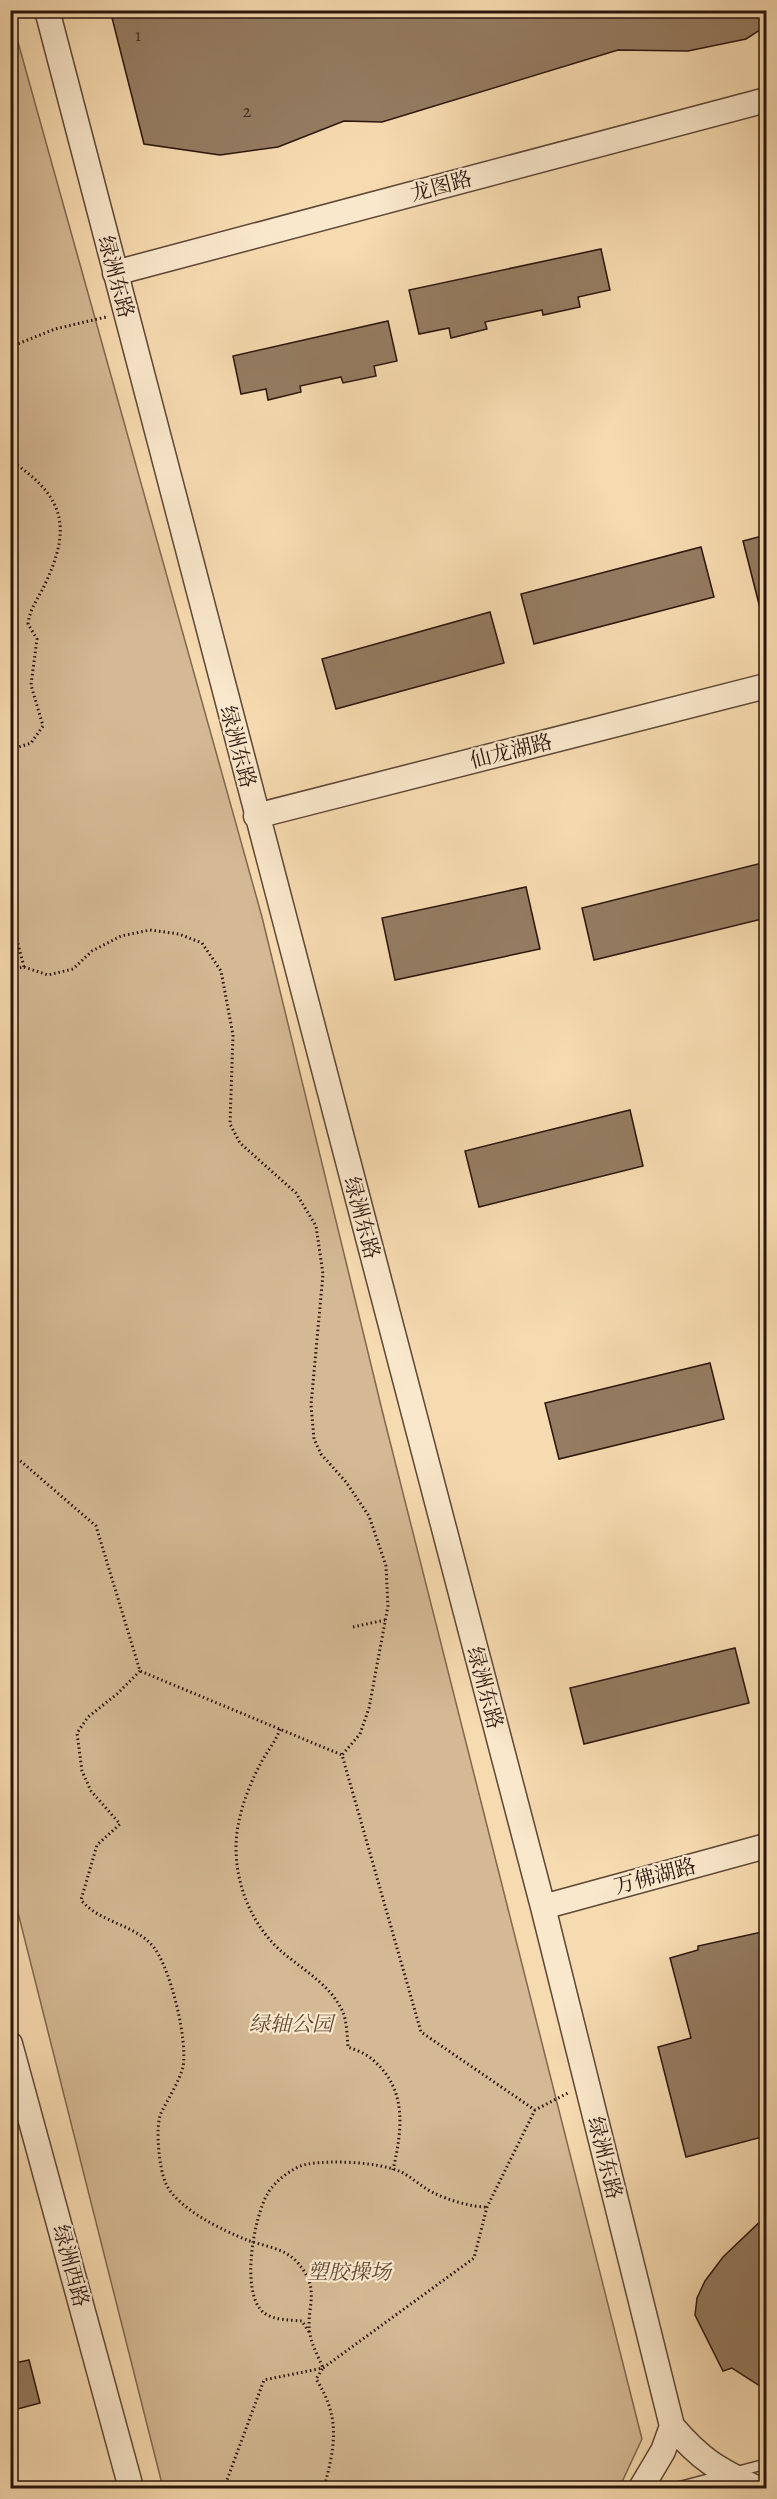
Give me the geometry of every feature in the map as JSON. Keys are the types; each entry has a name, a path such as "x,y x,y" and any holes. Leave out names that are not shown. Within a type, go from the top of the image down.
{"street":[{"name":"绿洲东路","path":"46,10 543,1907 672,2426"},
{"name":"龙图路","path":"115,273 766,100"},
{"name":"仙龙湖路","path":"256,816 766,686"},
{"name":"万佛湖路","path":"543,1907 766,1846"},
{"name":"绿洲西路","path":"11,2047 131,2488"},
{"path":"641,2488 663,2451 672,2426 697,2455 726,2474 756,2488"}],"lane":[{"path":"674,2488 766,2464"}],"path":[{"path":"10,347 55,328 126,312"},
{"path":"10,460 45,487 57,504 60,518 59,541 51,571 30,608 28,624 37,639 31,686 43,726 31,743 10,750"},
{"path":"10,914 24,967"},
{"path":"10,970 24,967 48,975 73,969 92,951 121,936 150,930 179,934 202,943 221,971 233,1035 230,1124 240,1143 296,1193 316,1226 323,1274 311,1405 314,1439 321,1454 346,1482 369,1516 386,1566 388,1606 369,1708 360,1734 342,1755"},
{"path":"10,1452 96,1526 140,1671"},
{"path":"353,1627 385,1620"},
{"path":"140,1671 342,1755"},
{"path":"140,1671 117,1694 87,1717 77,1733 82,1771 91,1791 120,1824 97,1845 83,1884 81,1900 91,1912 144,1936 156,1951 175,1997 184,2046 183,2068 160,2116 158,2152 167,2187 210,2224 279,2250 296,2260 313,2294 310,2334"},
{"path":"280,1729 262,1760 238,1822 238,1863 241,1890 251,1914 267,1936 286,1955 312,1973 344,2012 348,2046 373,2059 393,2086 402,2129 393,2170"},
{"path":"342,1755 421,2032 535,2110"},
{"path":"324,2488 336,2429 324,2390 316,2379 323,2368 474,2258 487,2207 535,2110 587,2084"},
{"path":"323,2368 310,2334 302,2321 273,2317 263,2312 254,2301 250,2273 254,2242 257,2225 271,2189 286,2175 306,2164 355,2163 393,2170 434,2194 487,2207"},
{"path":"224,2488 264,2380 323,2368"}],"green space":[{"name":"绿轴公园","path":"11,17 262,917 383,1414 642,2439 621,2484 601,2488 163,2488 11,1885"}],"building":[{"path":"110,10 766,10 766,26 746,39 688,51 618,50 382,122 344,121 278,147 220,155 144,144"},
{"path":"601,249 610,290 578,297 580,307 543,315 542,310 485,322 487,329 451,338 449,328 419,334 409,290"},
{"path":"388,321 397,361 374,366 376,376 343,383 341,377 300,386 301,392 268,400 266,389 241,394 233,356"},
{"path":"766,535 766,611 761,612 743,541"},
{"path":"701,547 714,597 534,644 521,594"},
{"path":"490,612 504,663 336,709 322,659"},
{"path":"766,862 766,918 594,960 582,908"},
{"path":"526,887 540,949 395,980 382,918"},
{"path":"630,1110 643,1166 479,1207 465,1151"},
{"path":"710,1363 724,1419 559,1459 545,1403"},
{"path":"735,1648 749,1703 584,1744 570,1688"},
{"path":"766,1931 766,2136 686,2157 658,2047 691,2038 670,1958 698,1950 698,1946"},
{"path":"766,2216 766,2390 732,2368 723,2371 695,2315 697,2298 705,2281 723,2257"},
{"path":"29,2360 40,2403 10,2411 10,2364"}],"park label":[{"name":"塑胶操场","path":"349,2272"}]}
